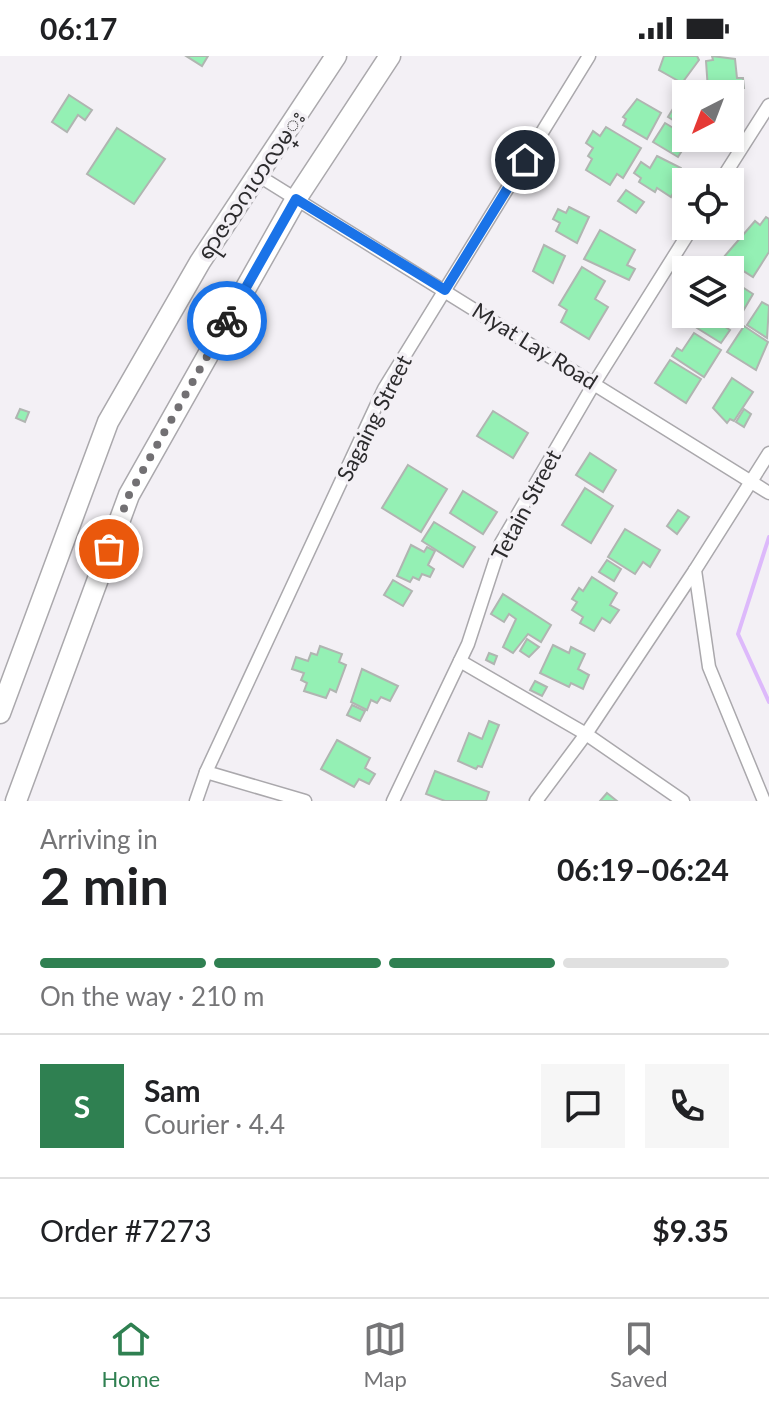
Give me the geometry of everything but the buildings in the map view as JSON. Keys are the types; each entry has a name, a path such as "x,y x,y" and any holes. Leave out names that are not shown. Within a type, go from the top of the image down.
{"main road":[{"name":"ရာဇသဂၤဟလမ္း","path":"0,713 108,422 200,262 336,56"},
{"name":"ရာဇသဂၤဟလမ္း","path":"16,801 129,495 296,199 390,56"}],"street":[{"name":"Sagaing Street","path":"196,801 206,772 384,389 589,56"},
{"path":"729,168 769,105"},
{"name":"Myat Lay Road","path":"259,176 595,382 769,493"},
{"name":"Tetain Street","path":"393,801 460,661 501,543 595,382 684,240"},
{"path":"536,801 586,734 769,453"},
{"path":"695,570 709,667 764,801"},
{"path":"460,661 586,734 683,801"},
{"path":"206,772 305,801"}],"waterway":[{"path":"769,537 738,634 769,702"}],"way so far":[{"path":"109,549 129,495 227,321"}],"route":[{"path":"227,321 296,199 445,290 525,160"}]}
